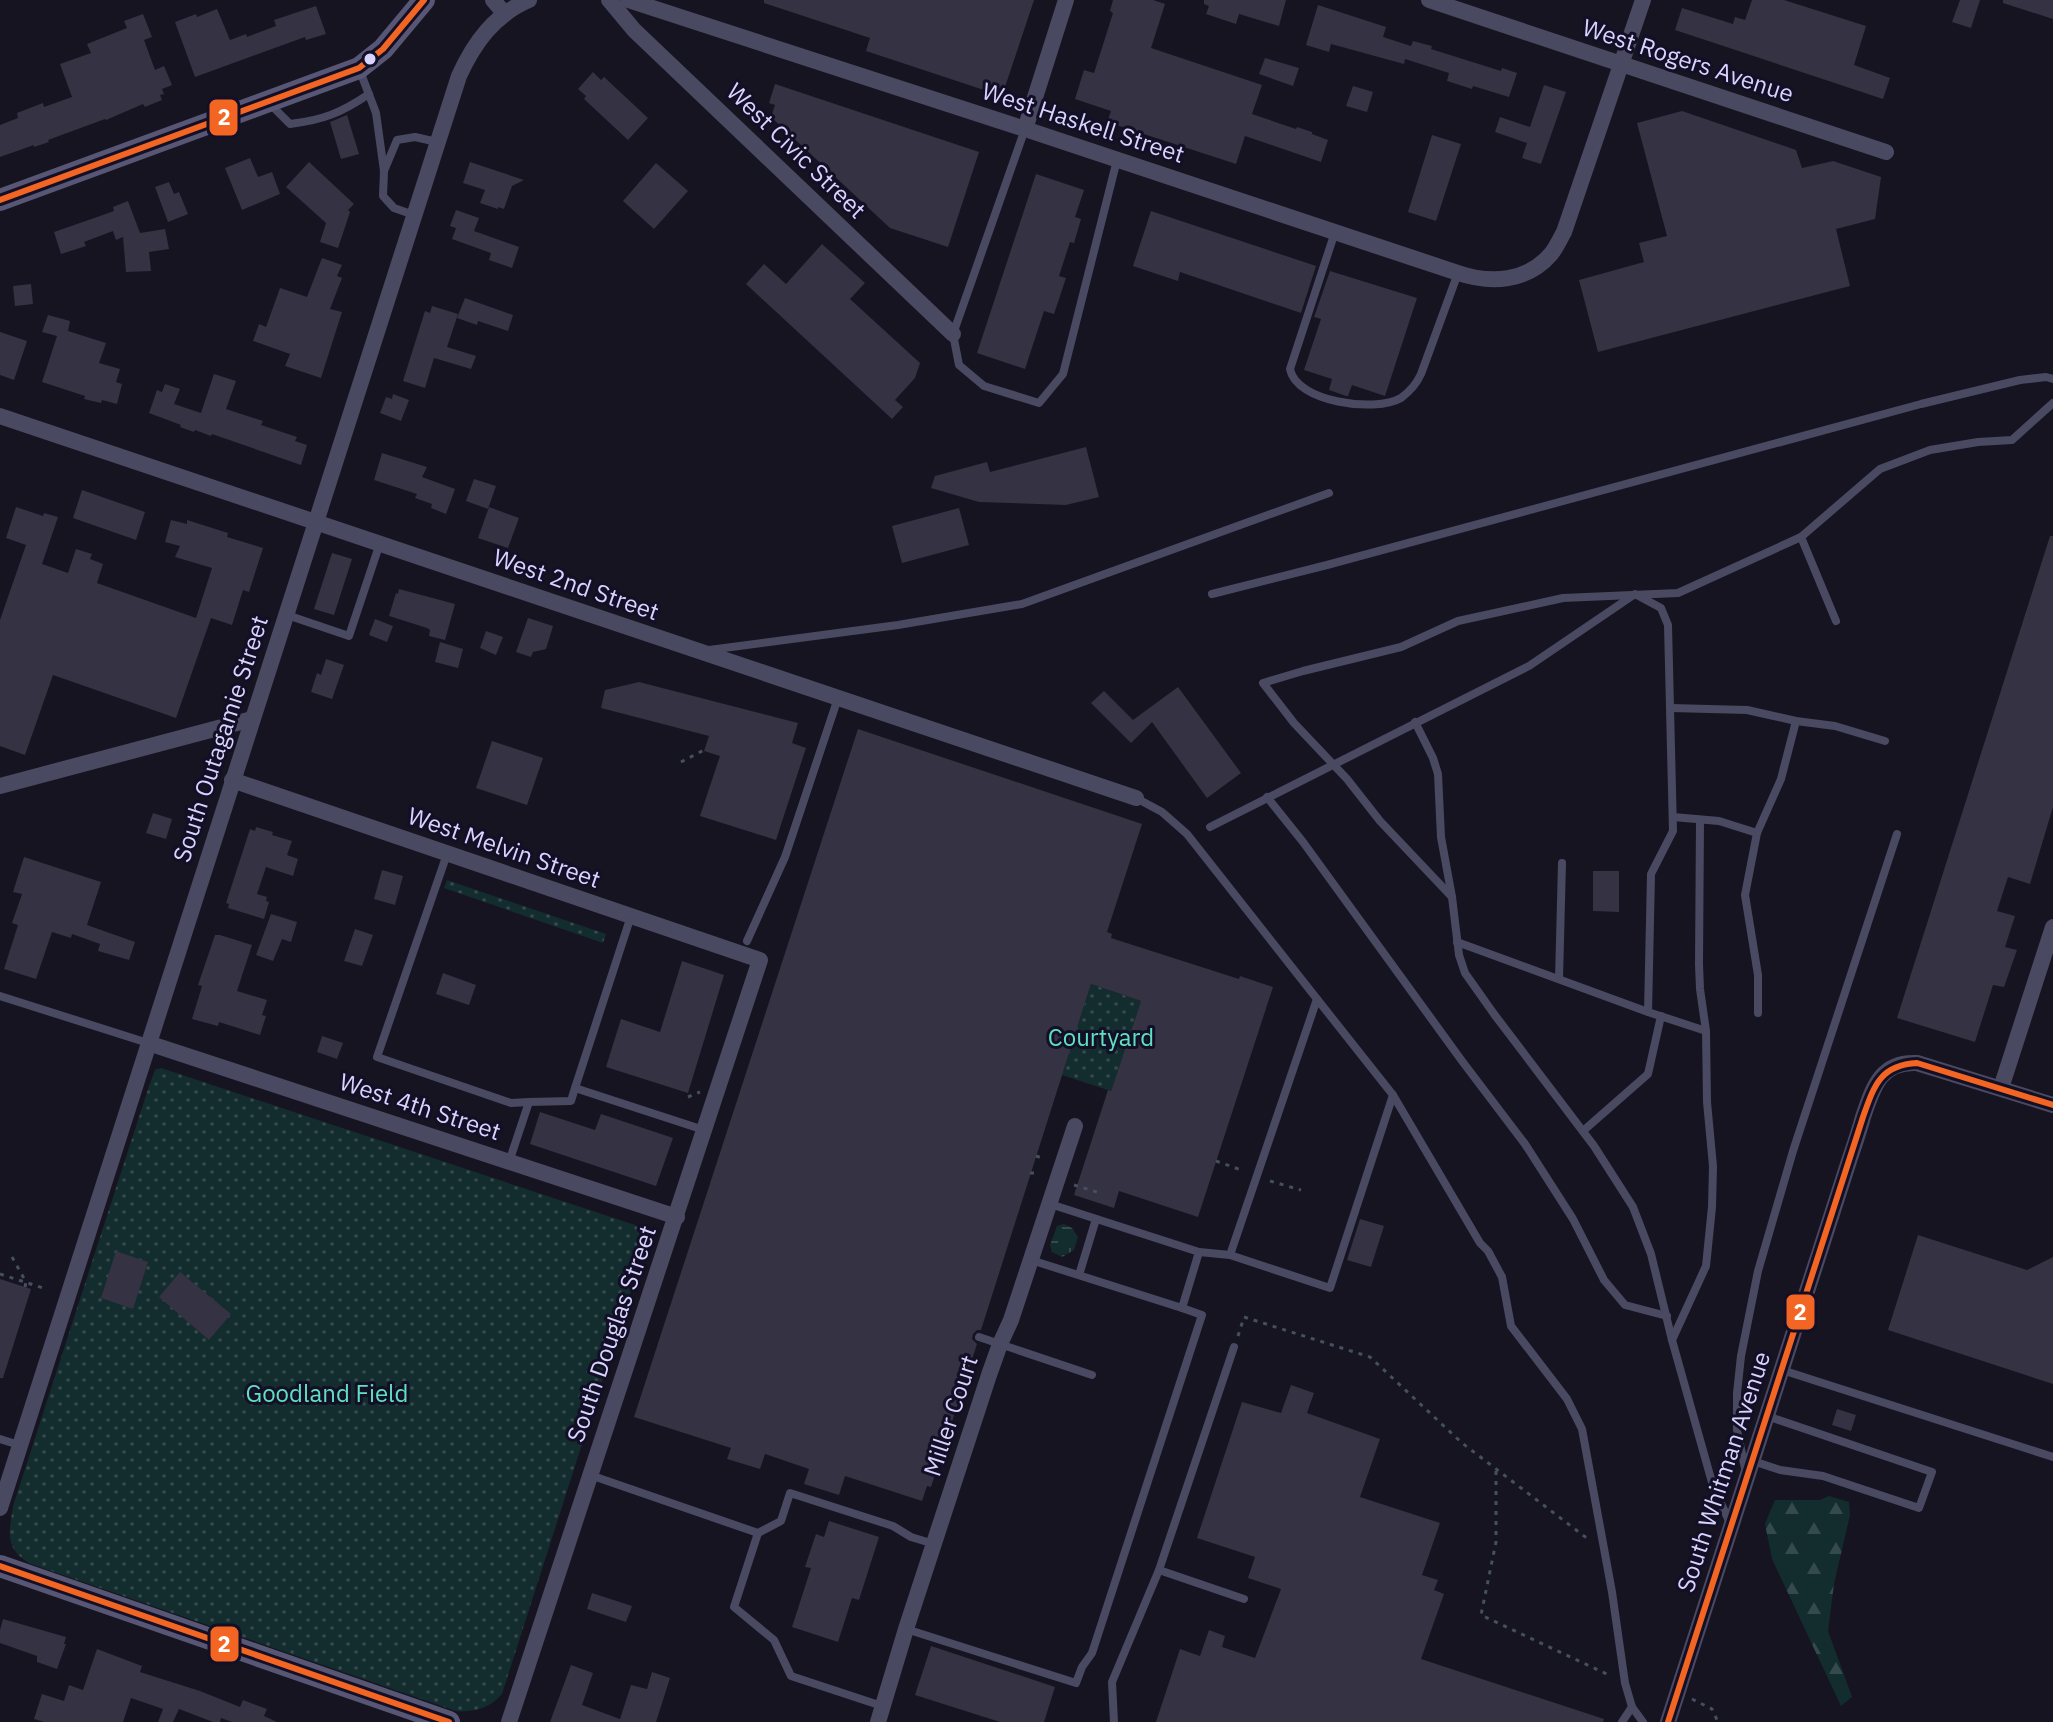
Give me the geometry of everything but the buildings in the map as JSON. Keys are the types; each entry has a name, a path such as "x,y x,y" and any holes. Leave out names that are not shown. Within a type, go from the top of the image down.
{"main road":[{"path":"0,200 359,68 383,49 424,0"},
{"path":"0,1566 449,1722"}],"street":[{"path":"493,0 505,14 529,0"},
{"name":"West Civic Street","path":"609,0 634,30 953,334"},
{"name":"West Haskell Street","path":"628,0 1487,280 1523,274 1537,267 1552,253 1564,232 1621,63"},
{"path":"1025,129 1066,0"},
{"name":"West Rogers Avenue","path":"1429,0 1886,152"},
{"path":"1621,63 1643,0"},
{"name":"South Outagamie Street","path":"0,1508 459,76 483,34 505,14"},
{"name":"West 2nd Street","path":"0,416 1136,798"},
{"path":"0,786 252,719"},
{"name":"West Melvin Street","path":"232,780 760,960"},
{"path":"2053,927 2001,1088 2053,1105"},
{"name":"South Douglas Street","path":"509,1722 760,960"},
{"name":"West 4th Street","path":"148,1043 677,1217"},
{"name":"South Whitman Avenue","path":"1668,1722 1872,1090 1888,1069 1906,1062 1928,1065 2001,1088"},
{"name":"Miller Court","path":"880,1714 1000,1344 1011,1320 1075,1126"}],"lane":[{"path":"359,68 376,113 384,171 383,196 394,208 415,216"},
{"path":"268,101 290,124 317,120 350,107 369,94"},
{"path":"1025,129 953,334 959,365 984,386 1039,403 1063,374 1117,160"},
{"path":"384,171 397,140 415,137 437,142"},
{"path":"1335,232 1290,369 1291,377 1302,386 1332,400 1364,404 1389,402 1412,387 1421,374 1458,273"},
{"path":"1212,594 1921,404 2020,380 2053,379"},
{"path":"1452,897 1380,821 1263,683 1401,647 1458,621 1563,598 1678,593 1801,537 1880,469 1930,450 2012,440 2053,403"},
{"path":"698,651 883,627 1022,604 1329,493"},
{"path":"1801,537 1836,621"},
{"path":"286,615 349,636 380,543"},
{"path":"1635,594 1661,608 1666,617 1671,708 1673,831 1651,874 1648,1012"},
{"path":"1210,827 1529,666 1635,594"},
{"path":"747,941 789,846 838,697"},
{"path":"1671,708 1747,710 1835,726 1885,741"},
{"path":"1758,1013 1758,975 1745,895 1757,833 1781,779 1796,721"},
{"path":"1415,722 1438,774 1441,837 1459,955 1465,973 1583,1131 1633,1207 1651,1254 1713,1486 1732,1527"},
{"path":"1267,797 1525,1144 1573,1219 1604,1280 1625,1305 1667,1316"},
{"path":"1136,798 1162,812 1187,834 1393,1095 1480,1243 1496,1263 1502,1277 1511,1326 1567,1399 1582,1429 1625,1683 1632,1707 1643,1722"},
{"path":"1673,817 1719,821 1757,833"},
{"path":"1672,1340 1706,1266 1712,1207 1706,1031 1699,964 1700,820"},
{"path":"1747,1479 1737,1430 1737,1393 1758,1271 1793,1151 1897,834"},
{"path":"447,853 377,1057 511,1103 571,1101 631,916"},
{"path":"1559,979 1562,863"},
{"path":"1457,942 1706,1031"},
{"path":"0,996 148,1043"},
{"path":"1230,1255 1317,999"},
{"path":"1583,1131 1648,1074 1661,1016"},
{"path":"575,1088 705,1130"},
{"path":"1049,1204 1199,1252 1230,1255 1330,1288 1393,1095"},
{"path":"509,1162 529,1102"},
{"path":"1079,1275 1096,1219"},
{"path":"1182,1308 1199,1252"},
{"path":"906,1629 1076,1683 1092,1653 1202,1315 1031,1260"},
{"path":"979,1337 1092,1375"},
{"path":"1114,1722 1112,1682 1159,1570 1234,1347"},
{"path":"1782,1370 2053,1457"},
{"path":"1753,1461 1780,1470 1823,1476 1919,1508 1932,1472 1767,1416"},
{"path":"0,1439 20,1445"},
{"path":"590,1475 758,1533"},
{"path":"880,1714 791,1676 774,1640 734,1607 758,1533 781,1521 790,1493 893,1526 911,1537 934,1544"},
{"path":"1159,1570 1244,1599"},
{"path":"1622,1722 1632,1707"}],"path":[{"path":"681,762 706,749"},
{"path":"12,1257 26,1285"},
{"path":"0,1274 46,1289"},
{"path":"1234,1347 1244,1317 1370,1357 1462,1443 1605,1552"},
{"path":"1496,1469 1496,1542 1481,1615 1625,1683"},
{"path":"1678,1692 1712,1709 1718,1722"}],"green space":[{"path":"447,880 606,934 603,943 444,888"},
{"name":"Courtyard","path":"1091,984 1141,1001 1111,1091 1062,1075"},
{"name":"Goodland Field","path":"161,1068 635,1225 646,1234 644,1251 502,1694 487,1706 456,1711 31,1564 12,1546 13,1506 149,1086 155,1070"},
{"path":"1064,1224 1072,1228 1078,1237 1074,1250 1062,1257 1052,1252 1050,1245 1057,1226"},
{"path":"1829,1496 1849,1502 1850,1515 1834,1584 1828,1631 1852,1697 1841,1706 1772,1559 1765,1524 1775,1500 1820,1500"}],"transit line":[{"name":"2","path":"0,200 359,68 383,49 424,0"},
{"name":"2","path":"1668,1722 1875,1087 1894,1068 1917,1063 2053,1105"},
{"name":"2","path":"0,1566 449,1722"}]}
